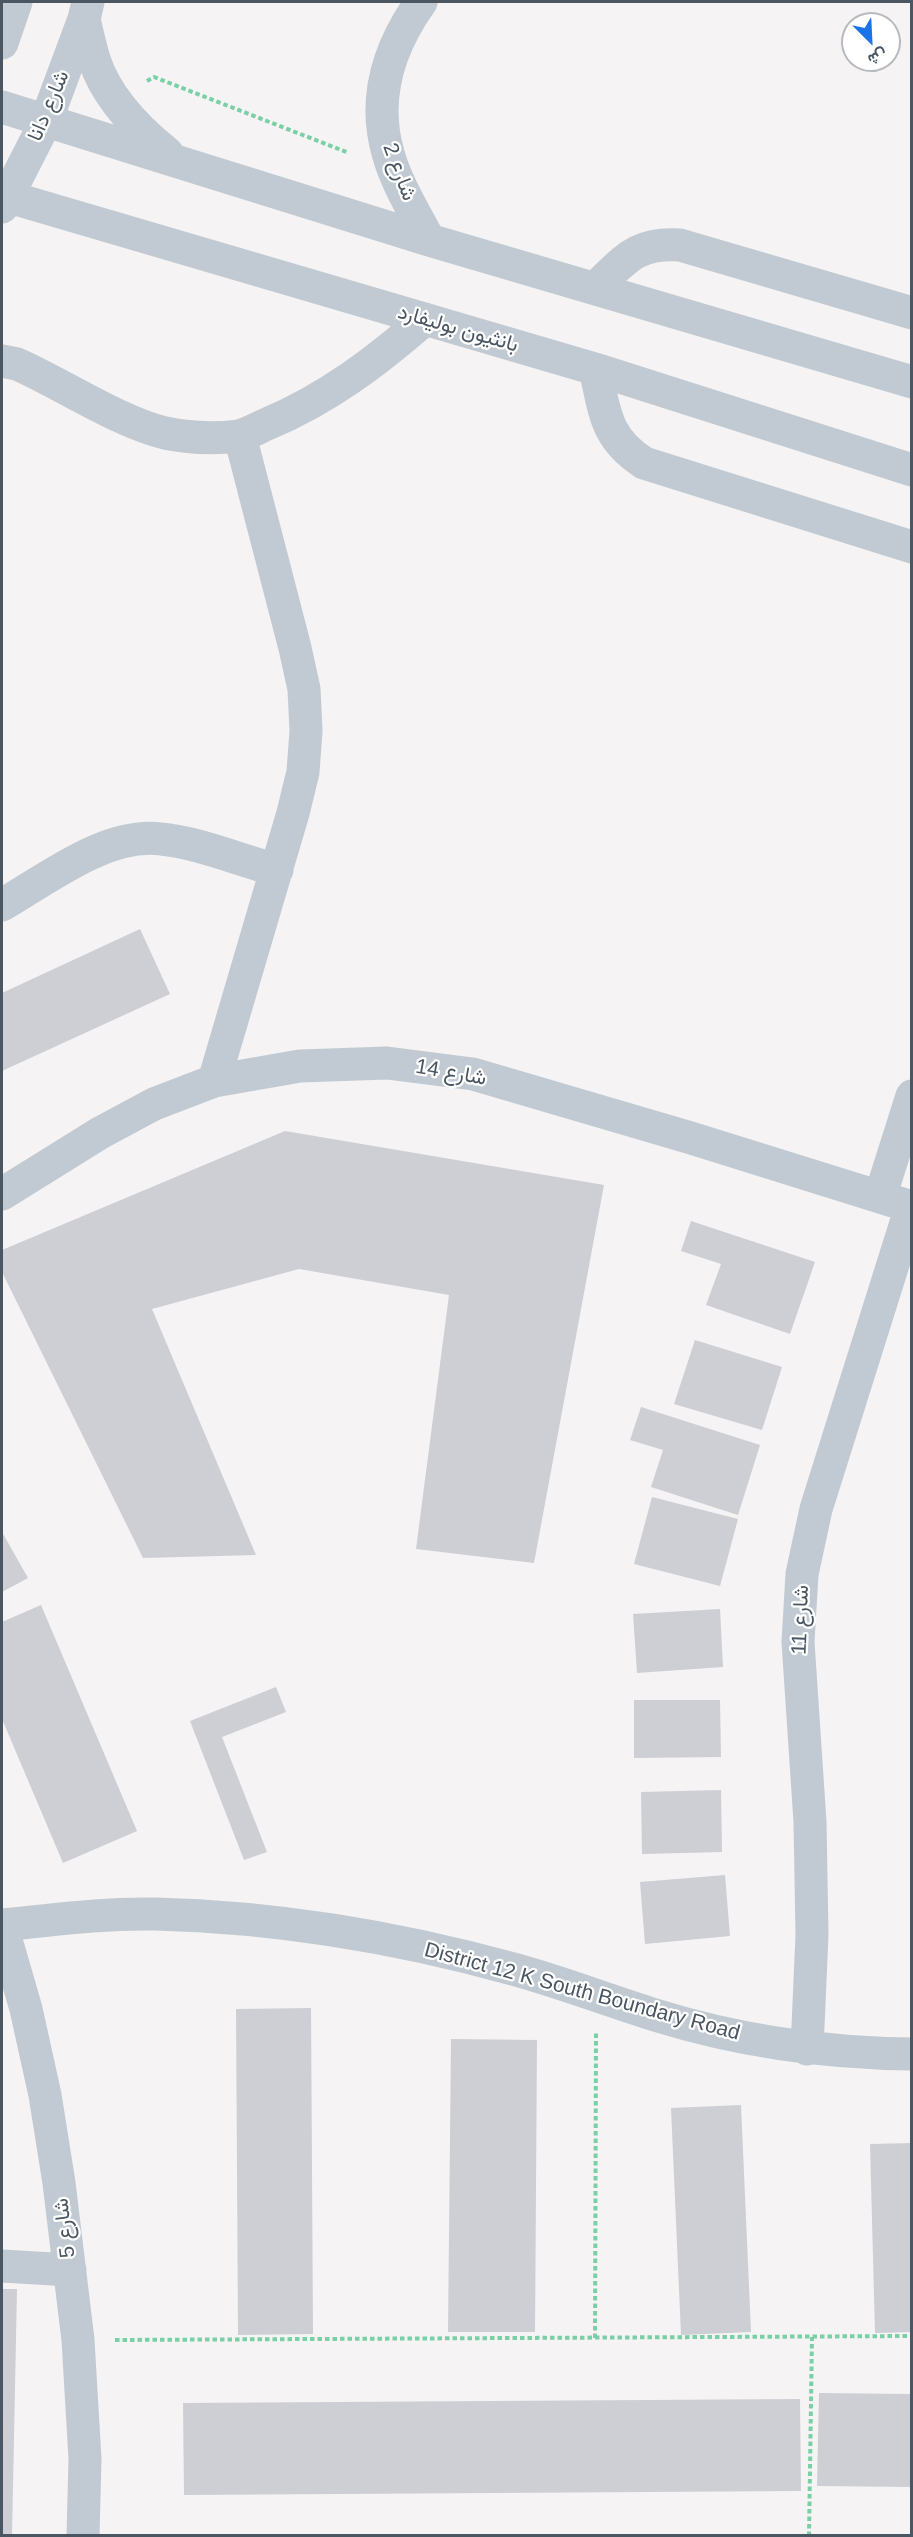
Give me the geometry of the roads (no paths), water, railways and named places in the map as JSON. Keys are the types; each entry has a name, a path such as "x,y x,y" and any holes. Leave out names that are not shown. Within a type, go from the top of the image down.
{"street":[{"path":"2,44 16,2"},
{"name":"شارع 2","path":"421,2 398,37 385,75 381,115 388,154 429,240"},
{"path":"86,10 94,61 114,99 141,133 175,160"},
{"name":"شارع دانا","path":"4,199 46,120 86,10"},
{"path":"2,107 429,240 912,382"},
{"name":"بانثيون بوليفارد","path":"4,199 595,369 912,470"},
{"path":"595,288 638,250 659,243 680,245 912,313"},
{"path":"2,361 17,364 129,420 165,432 202,438 240,436 291,414 339,387 384,355 425,319"},
{"path":"595,369 607,419 614,437 628,453 644,463 912,547"},
{"path":"214,1081 277,870 303,772 306,731 304,689 295,648 240,436"},
{"path":"2,905 101,849 120,842 139,839 159,838 179,842 277,870"},
{"name":"شارع 14","path":"2,1194 100,1133 154,1104 214,1081 300,1066 387,1063 473,1074 691,1138 911,1207"},
{"path":"880,1197 912,1096"},
{"name":"شارع 11","path":"807,2049 812,1935 810,1822 798,1642 802,1574 816,1509 911,1207"},
{"name":"District 12 K South Boundary Road","path":"2,1926 77,1917 153,1914 235,1919 376,1937 514,1969 655,2015 719,2032 807,2049 912,2054"},
{"name":"شارع 5","path":"2,1926 26,2009 45,2095 70,2270 78,2340 85,2459 83,2535"},
{"path":"2,2266 70,2270"}]}
